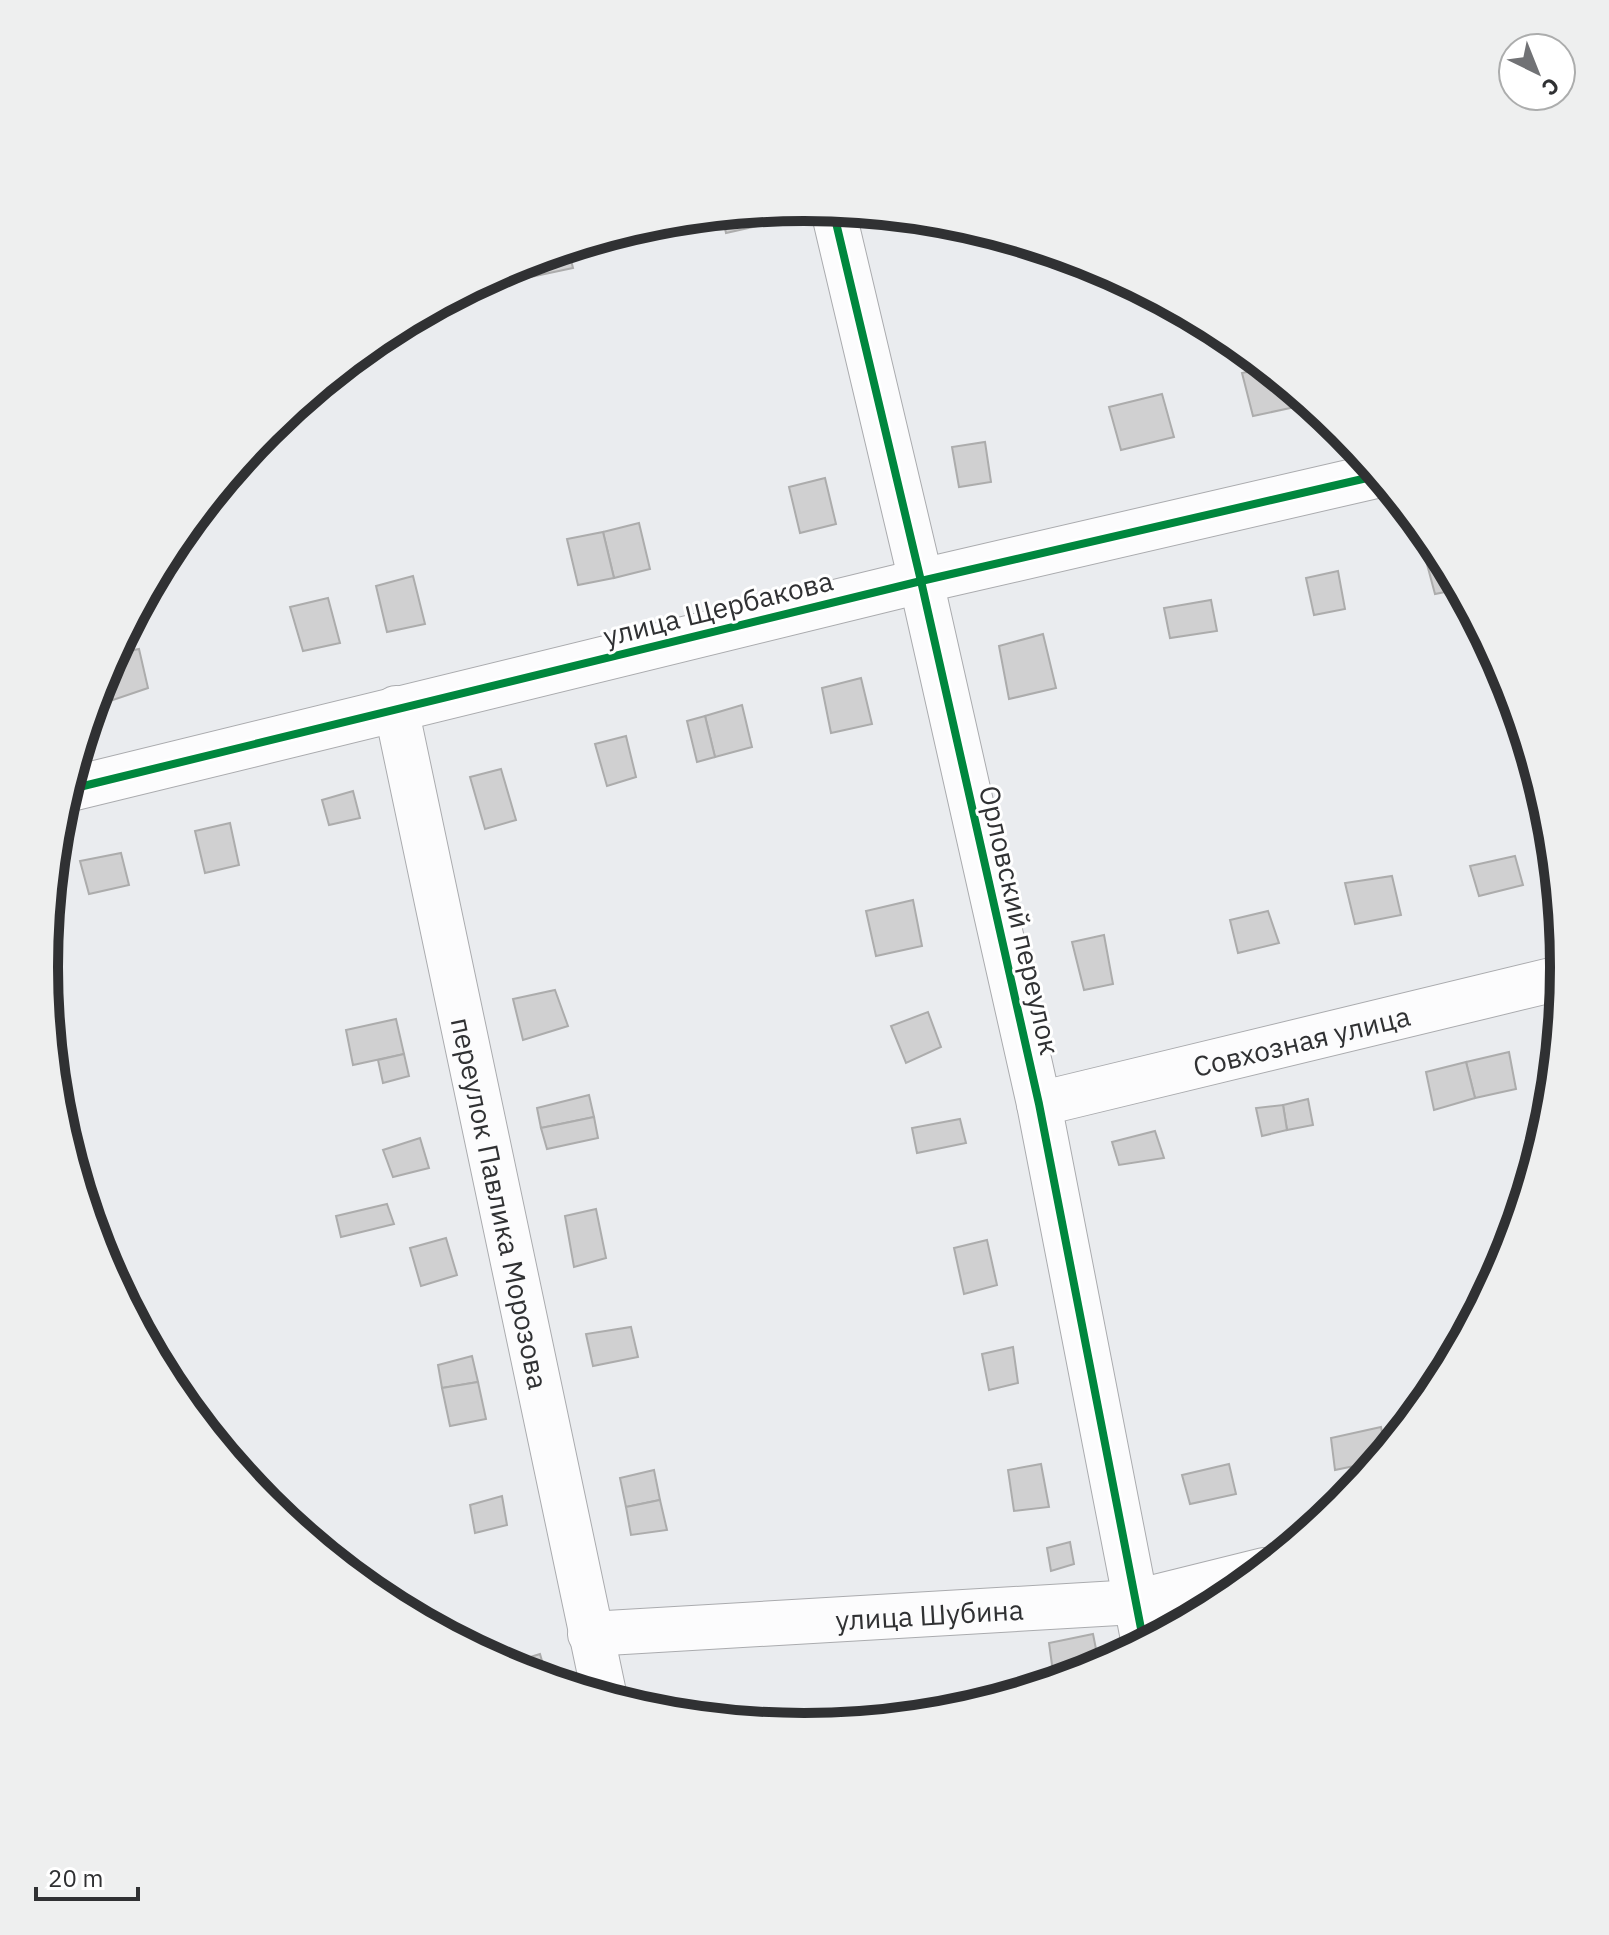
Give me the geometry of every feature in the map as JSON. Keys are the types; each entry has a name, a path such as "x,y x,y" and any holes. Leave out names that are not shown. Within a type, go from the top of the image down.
{"street":[{"name":"Орловский переулок","path":"836,222 921,581 1039,1104 1142,1633"},
{"name":"улица Щербакова","path":"80,787 921,581 1368,478"},
{"name":"переулок Павлика Морозова","path":"396,708 602,1686"},
{"name":"Совхозная улица","path":"1039,1104 1550,980"},
{"name":"улица Шубина","path":"590,1634 1135,1602 1234,1577"}],"building":[{"path":"762,223 762,225 726,233 724,226"},
{"path":"571,259 573,268 535,276 534,272"},
{"path":"534,272 535,276 513,281"},
{"path":"1253,371 1295,407 1253,416 1242,373"},
{"path":"1162,394 1174,437 1121,450 1109,407"},
{"path":"985,442 991,482 959,487 952,447"},
{"path":"825,478 836,524 800,533 789,487"},
{"path":"639,523 650,569 614,578 603,532"},
{"path":"603,532 614,578 578,585 567,539"},
{"path":"1425,553 1449,591 1435,594"},
{"path":"1338,571 1345,609 1314,615 1306,578"},
{"path":"413,576 425,624 387,632 376,586"},
{"path":"328,598 340,643 303,651 290,607"},
{"path":"1211,600 1217,631 1170,638 1164,608"},
{"path":"1043,634 1056,688 1009,699 999,646"},
{"path":"139,649 148,688 113,700 111,693 129,651"},
{"path":"861,678 872,724 831,733 822,688"},
{"path":"742,705 752,747 715,757 705,716"},
{"path":"705,716 715,757 697,762 687,721"},
{"path":"626,736 636,777 607,786 595,744"},
{"path":"501,769 516,820 485,829 470,777"},
{"path":"353,791 360,818 329,825 322,800"},
{"path":"230,823 239,865 205,873 195,831"},
{"path":"121,853 129,885 89,894 80,861"},
{"path":"1515,856 1523,885 1479,896 1470,866"},
{"path":"1392,876 1401,915 1355,924 1345,883"},
{"path":"913,900 922,946 876,956 866,911"},
{"path":"1268,911 1279,943 1238,953 1230,920"},
{"path":"1104,935 1113,984 1084,990 1072,942"},
{"path":"555,990 568,1026 523,1040 513,999"},
{"path":"928,1012 941,1047 906,1063 891,1026"},
{"path":"396,1019 404,1054 353,1065 346,1030"},
{"path":"1509,1052 1516,1089 1475,1098 1466,1062"},
{"path":"404,1054 409,1076 383,1083 378,1060"},
{"path":"1466,1062 1475,1098 1434,1110 1426,1072"},
{"path":"589,1095 594,1117 541,1128 537,1108"},
{"path":"1308,1099 1313,1125 1287,1130 1283,1105"},
{"path":"1283,1105 1287,1130 1262,1136 1256,1108"},
{"path":"594,1117 598,1138 547,1149 541,1128"},
{"path":"960,1119 966,1143 917,1153 912,1128"},
{"path":"1155,1131 1164,1158 1119,1165 1112,1142"},
{"path":"420,1138 429,1168 393,1177 383,1150"},
{"path":"387,1204 394,1224 341,1237 336,1216"},
{"path":"596,1209 606,1258 574,1267 565,1216"},
{"path":"446,1238 457,1275 421,1286 410,1248"},
{"path":"987,1240 997,1285 964,1294 954,1248"},
{"path":"631,1327 638,1357 593,1366 586,1334"},
{"path":"1013,1347 1018,1383 989,1390 982,1354"},
{"path":"472,1356 478,1382 442,1388 438,1365"},
{"path":"478,1382 486,1419 450,1426 442,1388"},
{"path":"1381,1427 1383,1439 1362,1464 1335,1470 1331,1438"},
{"path":"1041,1464 1049,1507 1014,1511 1008,1470"},
{"path":"1229,1464 1236,1494 1190,1504 1182,1475"},
{"path":"654,1470 660,1500 626,1507 620,1478"},
{"path":"502,1496 507,1525 475,1533 470,1505"},
{"path":"660,1500 667,1530 631,1535 626,1507"},
{"path":"1070,1542 1074,1564 1051,1571 1047,1548"},
{"path":"1093,1634 1097,1654 1053,1671 1049,1643"},
{"path":"540,1654 544,1666 524,1659"}],"cycle path":[{"path":"836,222 921,581 1039,1104 1142,1633"},
{"path":"80,787 921,581 1368,478"}]}
